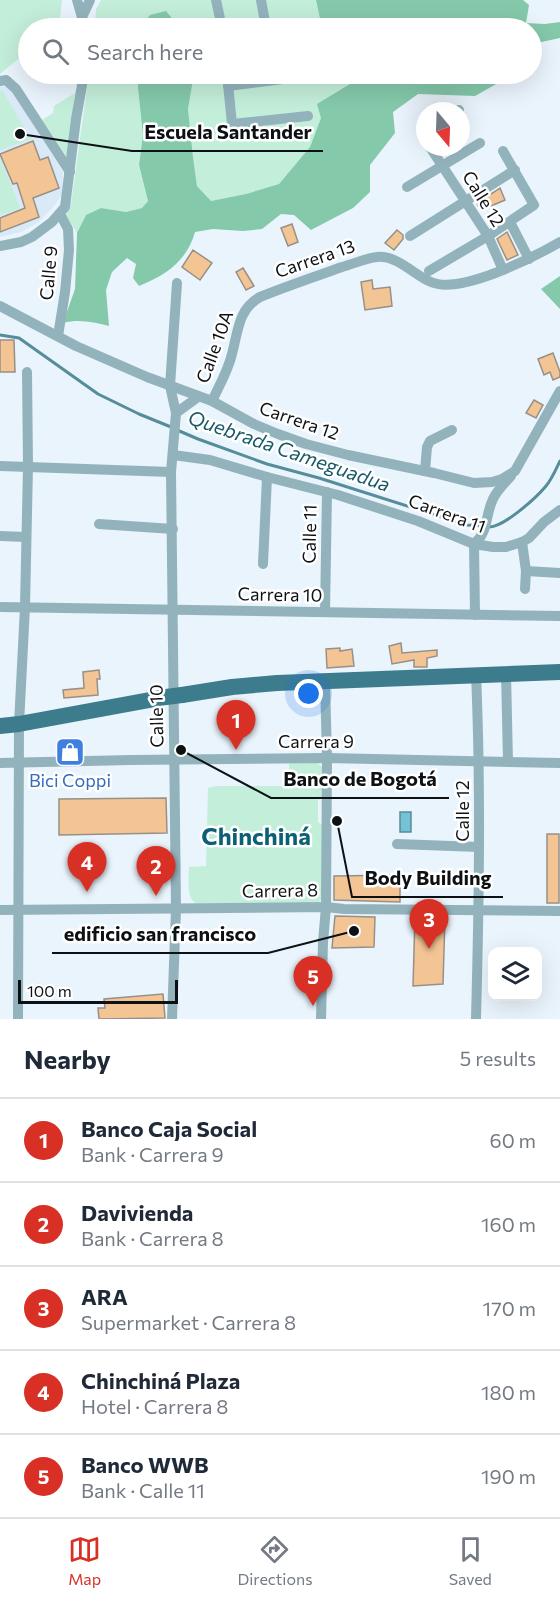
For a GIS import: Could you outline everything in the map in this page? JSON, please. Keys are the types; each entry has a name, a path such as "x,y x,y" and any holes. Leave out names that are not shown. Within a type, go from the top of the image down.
{"main road":[{"path":"0,726 232,687 476,674 560,672"}],"street":[{"path":"76,0 82,18"},
{"path":"85,18 90,0"},
{"path":"216,0 220,18"},
{"path":"261,0 264,18"},
{"path":"0,81 6,80 16,89 70,172"},
{"name":"Calle 9","path":"58,336 69,250 68,229 62,211 82,84"},
{"path":"244,84 228,86 232,124 308,116"},
{"path":"407,187 480,143"},
{"path":"429,271 534,205 503,151"},
{"name":"Calle 12","path":"436,156 488,236 503,270"},
{"path":"410,236 515,170"},
{"path":"0,246 21,242 32,237 62,211"},
{"path":"510,222 528,259"},
{"name":"Carrera 13","path":"249,304 274,291 379,256 397,262 433,284 441,285 476,279 503,270 560,242"},
{"name":"Calle 10","path":"172,1019 176,909 171,472 176,418 170,386 177,283"},
{"name":"Calle 10A","path":"212,402 225,375 238,326 249,304"},
{"name":"Carrera 12","path":"0,306 76,346 212,402 254,424 306,444 474,483 492,482 516,471"},
{"path":"18,1019 19,724 25,607 27,372"},
{"path":"476,615 478,541 487,522 492,501 516,471 560,391"},
{"path":"176,418 198,397"},
{"path":"425,471 427,447 430,441 452,430"},
{"name":"Carrera 11","path":"173,454 210,460 378,506 493,547 506,547 522,542"},
{"path":"0,466 171,472"},
{"path":"262,564 267,477"},
{"name":"Calle 11","path":"325,612 327,492"},
{"path":"525,589 526,571 522,542 560,510"},
{"path":"99,524 173,528"},
{"path":"0,536 26,537"},
{"path":"526,571 560,573"},
{"name":"Carrera 10","path":"0,607 560,616"},
{"path":"506,673 508,762"},
{"name":"Calle 12","path":"476,674 480,762 476,1019"},
{"path":"321,1019 326,907 325,681"},
{"name":"Carrera 9","path":"0,763 327,758 560,763"},
{"path":"397,844 479,847"},
{"name":"Carrera 8","path":"0,910 326,907 560,911"}],"shaded area":[{"path":"0,86 8,87 15,95 63,172 62,195 39,222 21,232 0,237"}],"green space":[{"path":"0,0 62,0 60,18 18,18 18,59 0,74"},
{"path":"101,0 316,0 320,18 171,18 166,12 150,15 148,18 96,18 96,9"},
{"path":"316,0 523,0 529,5 527,18 320,18"},
{"path":"166,11 172,18 148,18 150,15"},
{"path":"560,22 560,38 542,42 542,24"},
{"path":"88,84 138,84 143,135 139,165 148,201 142,208 126,212 101,208 86,215 77,233 66,215 71,204"},
{"path":"138,84 192,84 188,109 197,186 211,201 279,184 310,147 321,118 317,104 350,84 496,84 475,96 418,94 393,112 395,133 370,165 370,192 353,208 311,230 294,215 281,214 262,229 243,231 213,229 195,232 187,251 174,266 139,286 133,278 136,264 127,258 112,272 106,290 109,326 75,321 63,323 75,289 77,233 86,215 101,208 126,212 142,208 148,201 139,165 143,135"},
{"path":"192,84 350,84 321,118 310,147 279,184 211,201 197,186 188,109"},
{"path":"2,90 31,139 0,150 0,91"},
{"path":"75,93 67,157 42,120 53,113 54,106"},
{"path":"0,157 20,208 1,215 0,211"},
{"path":"560,276 560,309 541,289"},
{"path":"292,762 317,763 322,767 325,797 318,800 318,822 325,827 323,898 310,905 195,903 189,891 189,867 206,866 208,788 289,786 289,764"}],"water":[{"path":"400,812 411,812 411,832 400,832"}],"building":[{"path":"33,141 40,160 48,157 59,188 33,198 39,217 0,232 0,218 25,208 17,183 13,184 0,154"},
{"path":"500,188 505,200 491,206 488,201 478,206 477,203"},
{"path":"292,224 298,242 288,246 281,228"},
{"path":"397,230 403,235 403,239 394,250 385,243"},
{"path":"507,232 518,255 507,260 497,239"},
{"path":"193,250 212,263 200,280 182,267"},
{"path":"243,268 254,286 246,290 236,272"},
{"path":"372,280 373,289 390,287 392,306 365,310 361,282"},
{"path":"0,340 14,340 15,372 0,372"},
{"path":"553,353 560,377 553,380 550,372 544,375 538,359"},
{"path":"534,400 543,405 536,418 526,413"},
{"path":"401,643 402,653 437,650 437,656 427,658 427,667 414,667 414,660 392,664 389,646"},
{"path":"340,648 340,651 352,649 354,666 327,668 326,649"},
{"path":"99,670 98,695 64,698 63,690 84,688 83,672"},
{"path":"166,798 167,833 59,835 59,799"},
{"path":"547,834 559,834 559,903 547,903"},
{"path":"400,875 400,902 334,900 334,876"},
{"path":"335,916 375,917 374,947 332,948"},
{"path":"415,917 445,917 443,984 413,986"},
{"path":"163,994 165,1018 99,1019 98,1008 105,1008 104,999"}],"waterway":[{"name":"Quebrada Cameguadua","path":"0,335 19,338 98,394 171,427"},
{"name":"Quebrada Cameguadua","path":"177,430 267,464 467,525 482,526"},
{"name":"Quebrada Cameguadua","path":"488,527 502,523 535,498 548,483 560,461"}],"place":[{"name":"Escuela Santander","path":"20,134"},
{"name":"Banco de Bogotá","path":"181,750"},
{"name":"Banco Caja Social","path":"236,750"},
{"name":"Bici Coppi","path":"70,752"},
{"name":"Body Building","path":"337,821"},
{"name":"Chinchiná Plaza","path":"87,892"},
{"name":"Davivienda","path":"156,896"},
{"name":"edificio san francisco","path":"354,931"},
{"name":"ARA","path":"429,949"},
{"name":"Banco WWB","path":"313,1006"}],"district":[{"name":"Chinchiná","path":"256,837"}]}
